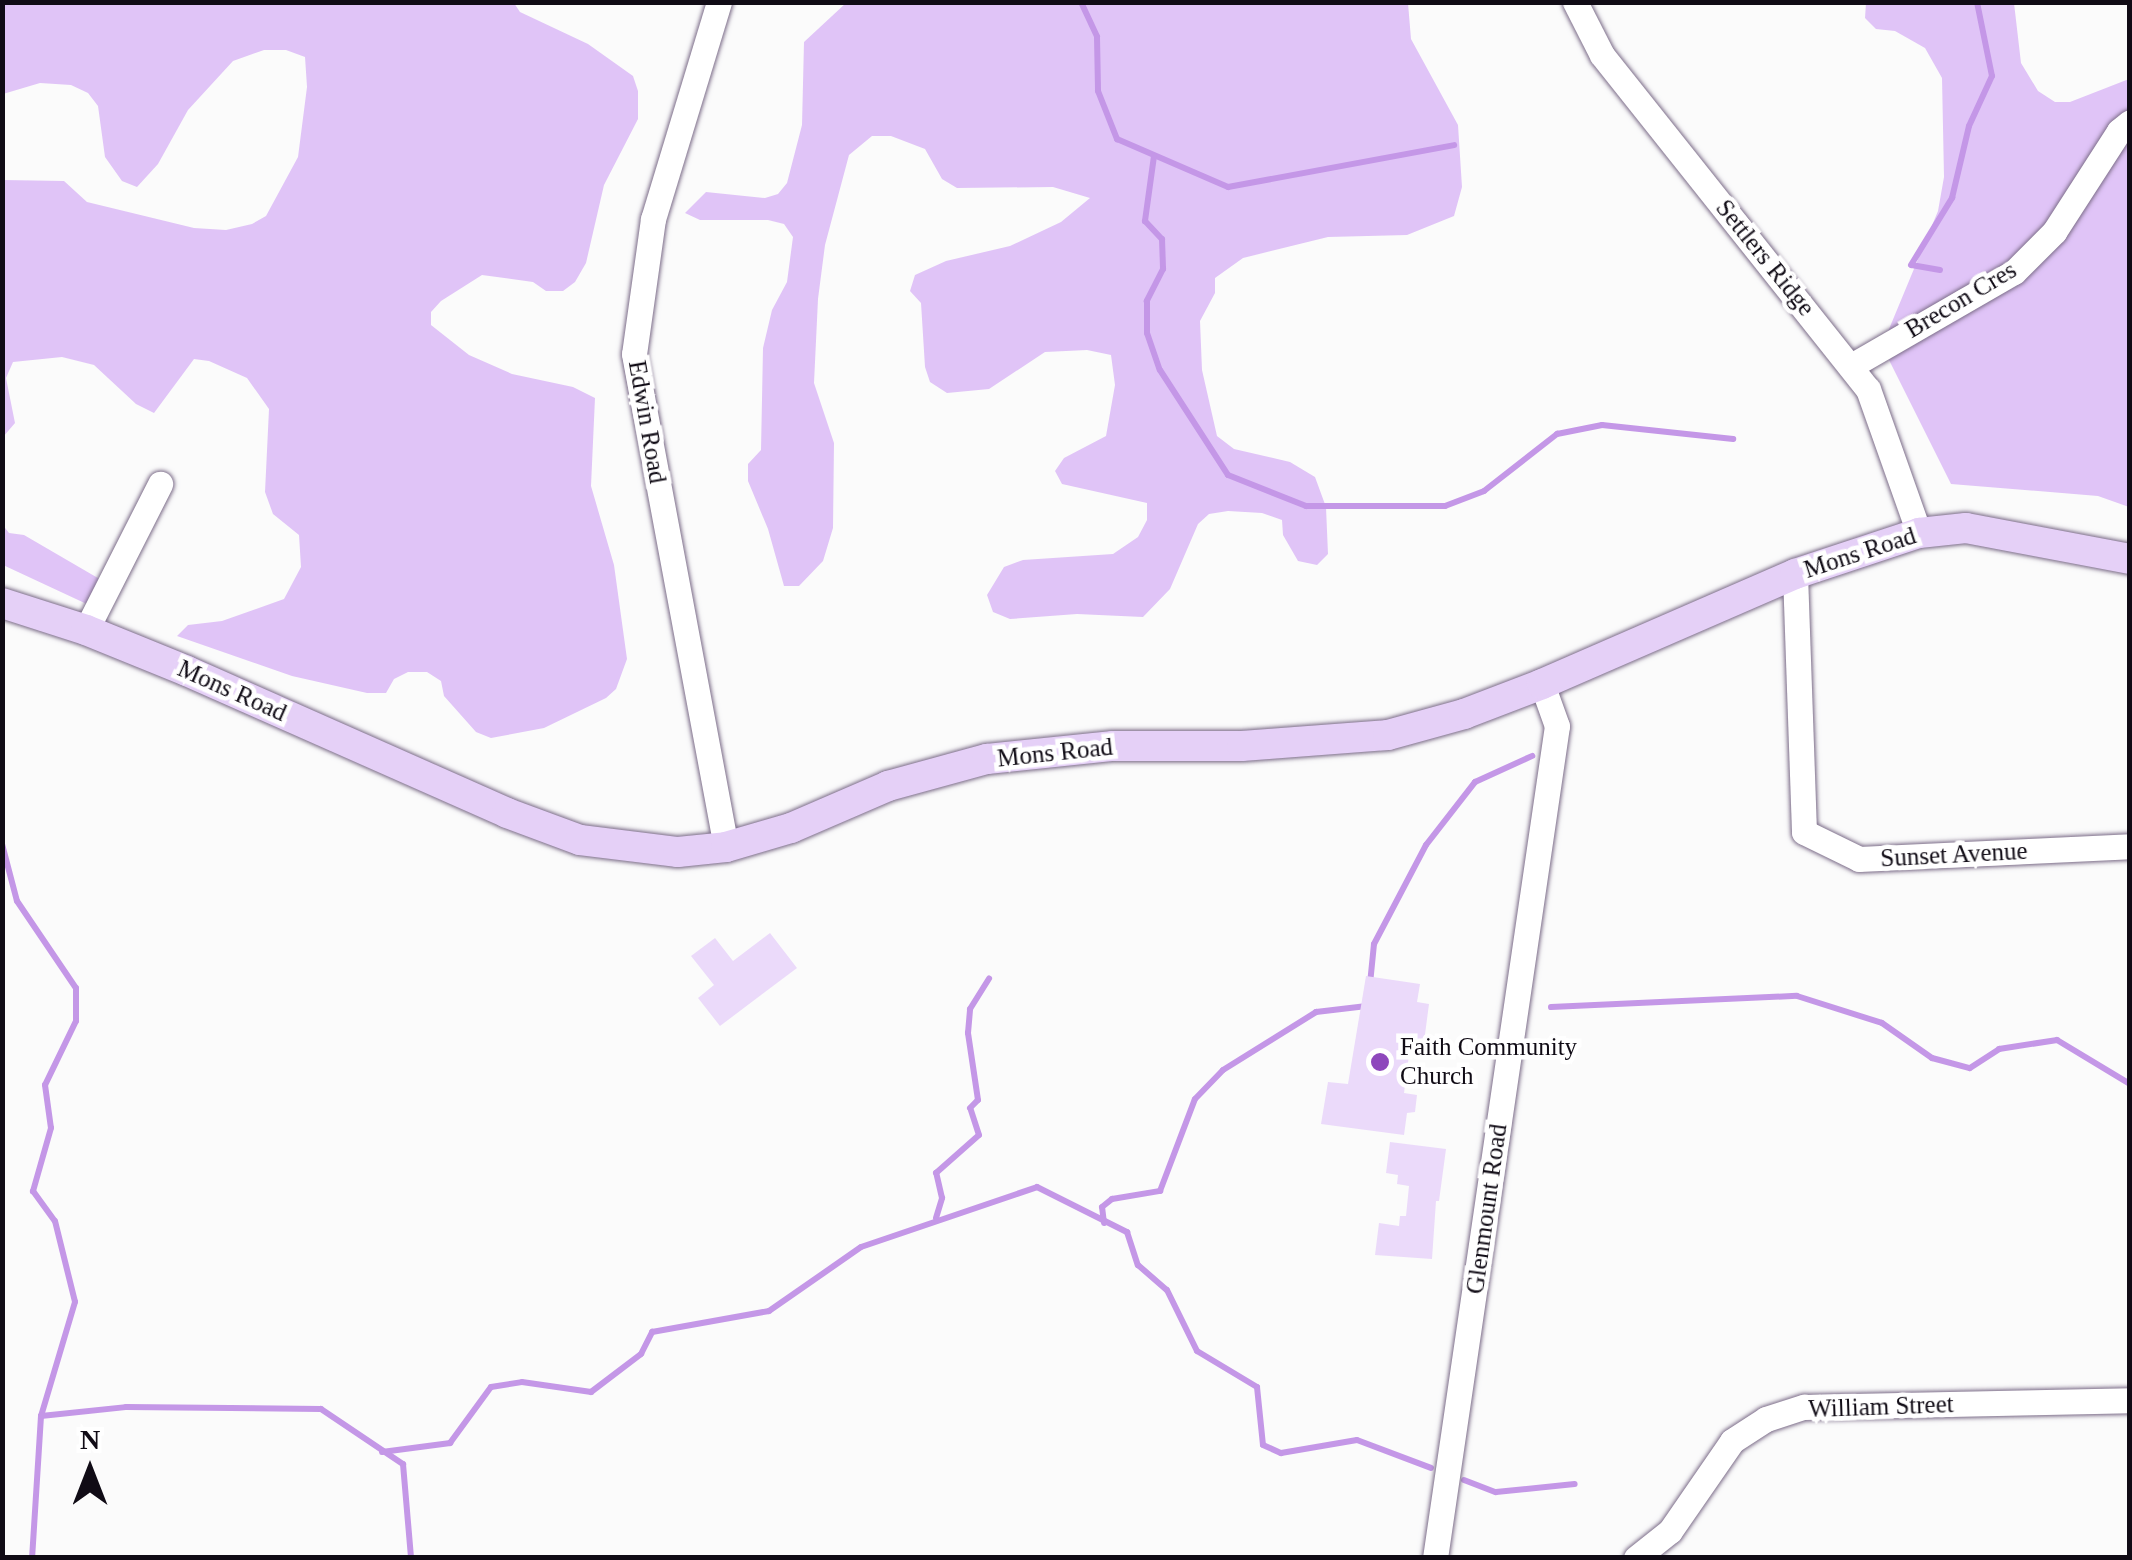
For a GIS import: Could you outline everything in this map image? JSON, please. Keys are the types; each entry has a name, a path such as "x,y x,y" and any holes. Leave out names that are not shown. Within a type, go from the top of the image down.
{"main road":[{"name":"Mons Road","path":"2,603 86,630 507,813 580,840 662,851 726,848 791,828 888,786 987,759 1113,746 1242,746 1388,735 1464,714 1795,574 1919,533 1966,528 2130,559"}],"street":[{"name":"Edwin Road","path":"719,2 654,218 634,354 726,848"},
{"name":"Settlers Ridge","path":"1576,2 1602,55 1868,389 1919,533"},
{"name":"Brecon Cres","path":"1850,366 2014,272 2054,232 2119,131 2130,122"},
{"path":"86,630 160,484"},
{"name":"Sunset Avenue","path":"1795,574 1804,832 1859,859 2130,846"},
{"name":"Glenmount Road","path":"1435,1558 1557,726 1542,684"},
{"name":"William Street","path":"1636,1558 1670,1531 1732,1441 1766,1419 1804,1407 2130,1400"}],"shaded area":[{"path":"3,2 514,3 520,12 588,44 633,76 638,91 638,119 604,185 586,263 575,282 563,291 546,291 533,282 482,275 441,301 431,312 431,325 469,355 512,374 573,387 595,398 591,486 614,565 627,659 616,689 606,698 544,728 491,738 476,732 444,696 441,681 427,672 408,672 394,679 386,693 367,693 292,676 177,636 188,625 222,621 284,599 301,567 299,535 273,514 265,492 269,409 247,378 209,361 194,359 154,413 136,404 94,365 62,357 13,362 6,378 15,423 3,437 3,180 64,181 87,202 194,228 226,230 252,224 266,216 298,157 307,87 305,57 286,50 264,50 233,61 188,110 158,164 137,187 122,181 105,157 98,106 88,93 71,85 40,83 3,94"},
{"path":"846,3 1408,3 1411,39 1458,125 1462,187 1454,216 1407,235 1328,237 1243,258 1215,278 1215,293 1200,321 1202,370 1217,436 1234,449 1290,462 1315,477 1326,507 1328,554 1317,565 1298,561 1283,535 1282,520 1262,513 1228,511 1209,514 1198,524 1170,589 1143,617 1077,614 1010,619 993,612 987,595 1004,567 1023,560 1113,554 1138,537 1147,520 1147,503 1062,484 1055,471 1064,458 1106,436 1115,385 1111,355 1087,350 1045,352 989,389 947,393 930,382 925,367 921,303 910,291 915,275 946,261 1010,246 1061,222 1090,198 1053,187 957,188 942,179 925,149 891,136 872,136 849,155 825,245 818,299 814,383 834,443 833,528 823,561 799,586 784,586 768,529 748,481 748,464 761,450 763,348 772,310 787,282 793,237 784,224 768,220 700,220 685,213 706,192 765,198 778,194 787,183 802,125 804,42"},
{"path":"1866,3 2014,3 2021,63 2038,91 2055,102 2070,102 2129,79 2129,507 2098,496 1951,484 1882,346 1938,211 1944,177 1942,78 1925,48 1895,31 1876,29 1865,18"},
{"path":"2,524 9,533 24,535 103,581 91,606 3,565"}],"building":[{"path":"770,933 797,968 720,1026 698,998 714,985 691,956 715,938 733,961"},
{"name":"Faith Community Church","path":"1366,976 1420,984 1417,1002 1429,1004 1424,1042 1411,1040 1404,1093 1417,1095 1415,1112 1407,1113 1404,1135 1321,1124 1328,1082 1348,1084"},
{"path":"1390,1142 1446,1149 1436,1201 1432,1259 1375,1255 1379,1223 1399,1226 1400,1216 1406,1216 1409,1186 1397,1184 1398,1175 1386,1173"}],"waterway":[{"path":"1081,2 1097,37 1098,91 1117,139 1228,187 1454,145"},
{"path":"1940,270 1911,265 1952,198 1969,126 1992,76 1977,2"},
{"path":"1154,156 1145,221 1162,239 1163,269 1147,301 1147,333 1160,370 1228,475 1306,506 1445,506 1484,491 1557,434 1602,425 1733,439"},
{"path":"1370,984 1374,944 1426,845 1475,782 1532,756"},
{"path":"2,844 17,901 76,988 76,1021 45,1085 51,1128 33,1191 55,1221 75,1302 41,1416 32,1558"},
{"path":"936,1218 942,1198 936,1173 979,1135 970,1108 978,1100 968,1033 970,1009 989,979"},
{"path":"1551,1007 1797,996 1882,1023 1932,1058 1970,1068 1999,1049 2057,1040 2130,1084"},
{"path":"1104,1223 1102,1207 1112,1199 1160,1191 1195,1099 1223,1070 1316,1012 1367,1006"},
{"path":"382,1452 450,1443 491,1387 522,1382 591,1392 641,1354 652,1332 769,1311 861,1247 1037,1187 1127,1232 1138,1265 1167,1290 1197,1351 1257,1387 1263,1445 1281,1453 1357,1440 1431,1468"},
{"path":"41,1416 126,1407 321,1409 403,1464 411,1558"},
{"path":"1464,1480 1496,1492 1575,1484"}],"place":[{"name":"Faith Community Church","path":"1380,1062"}]}
